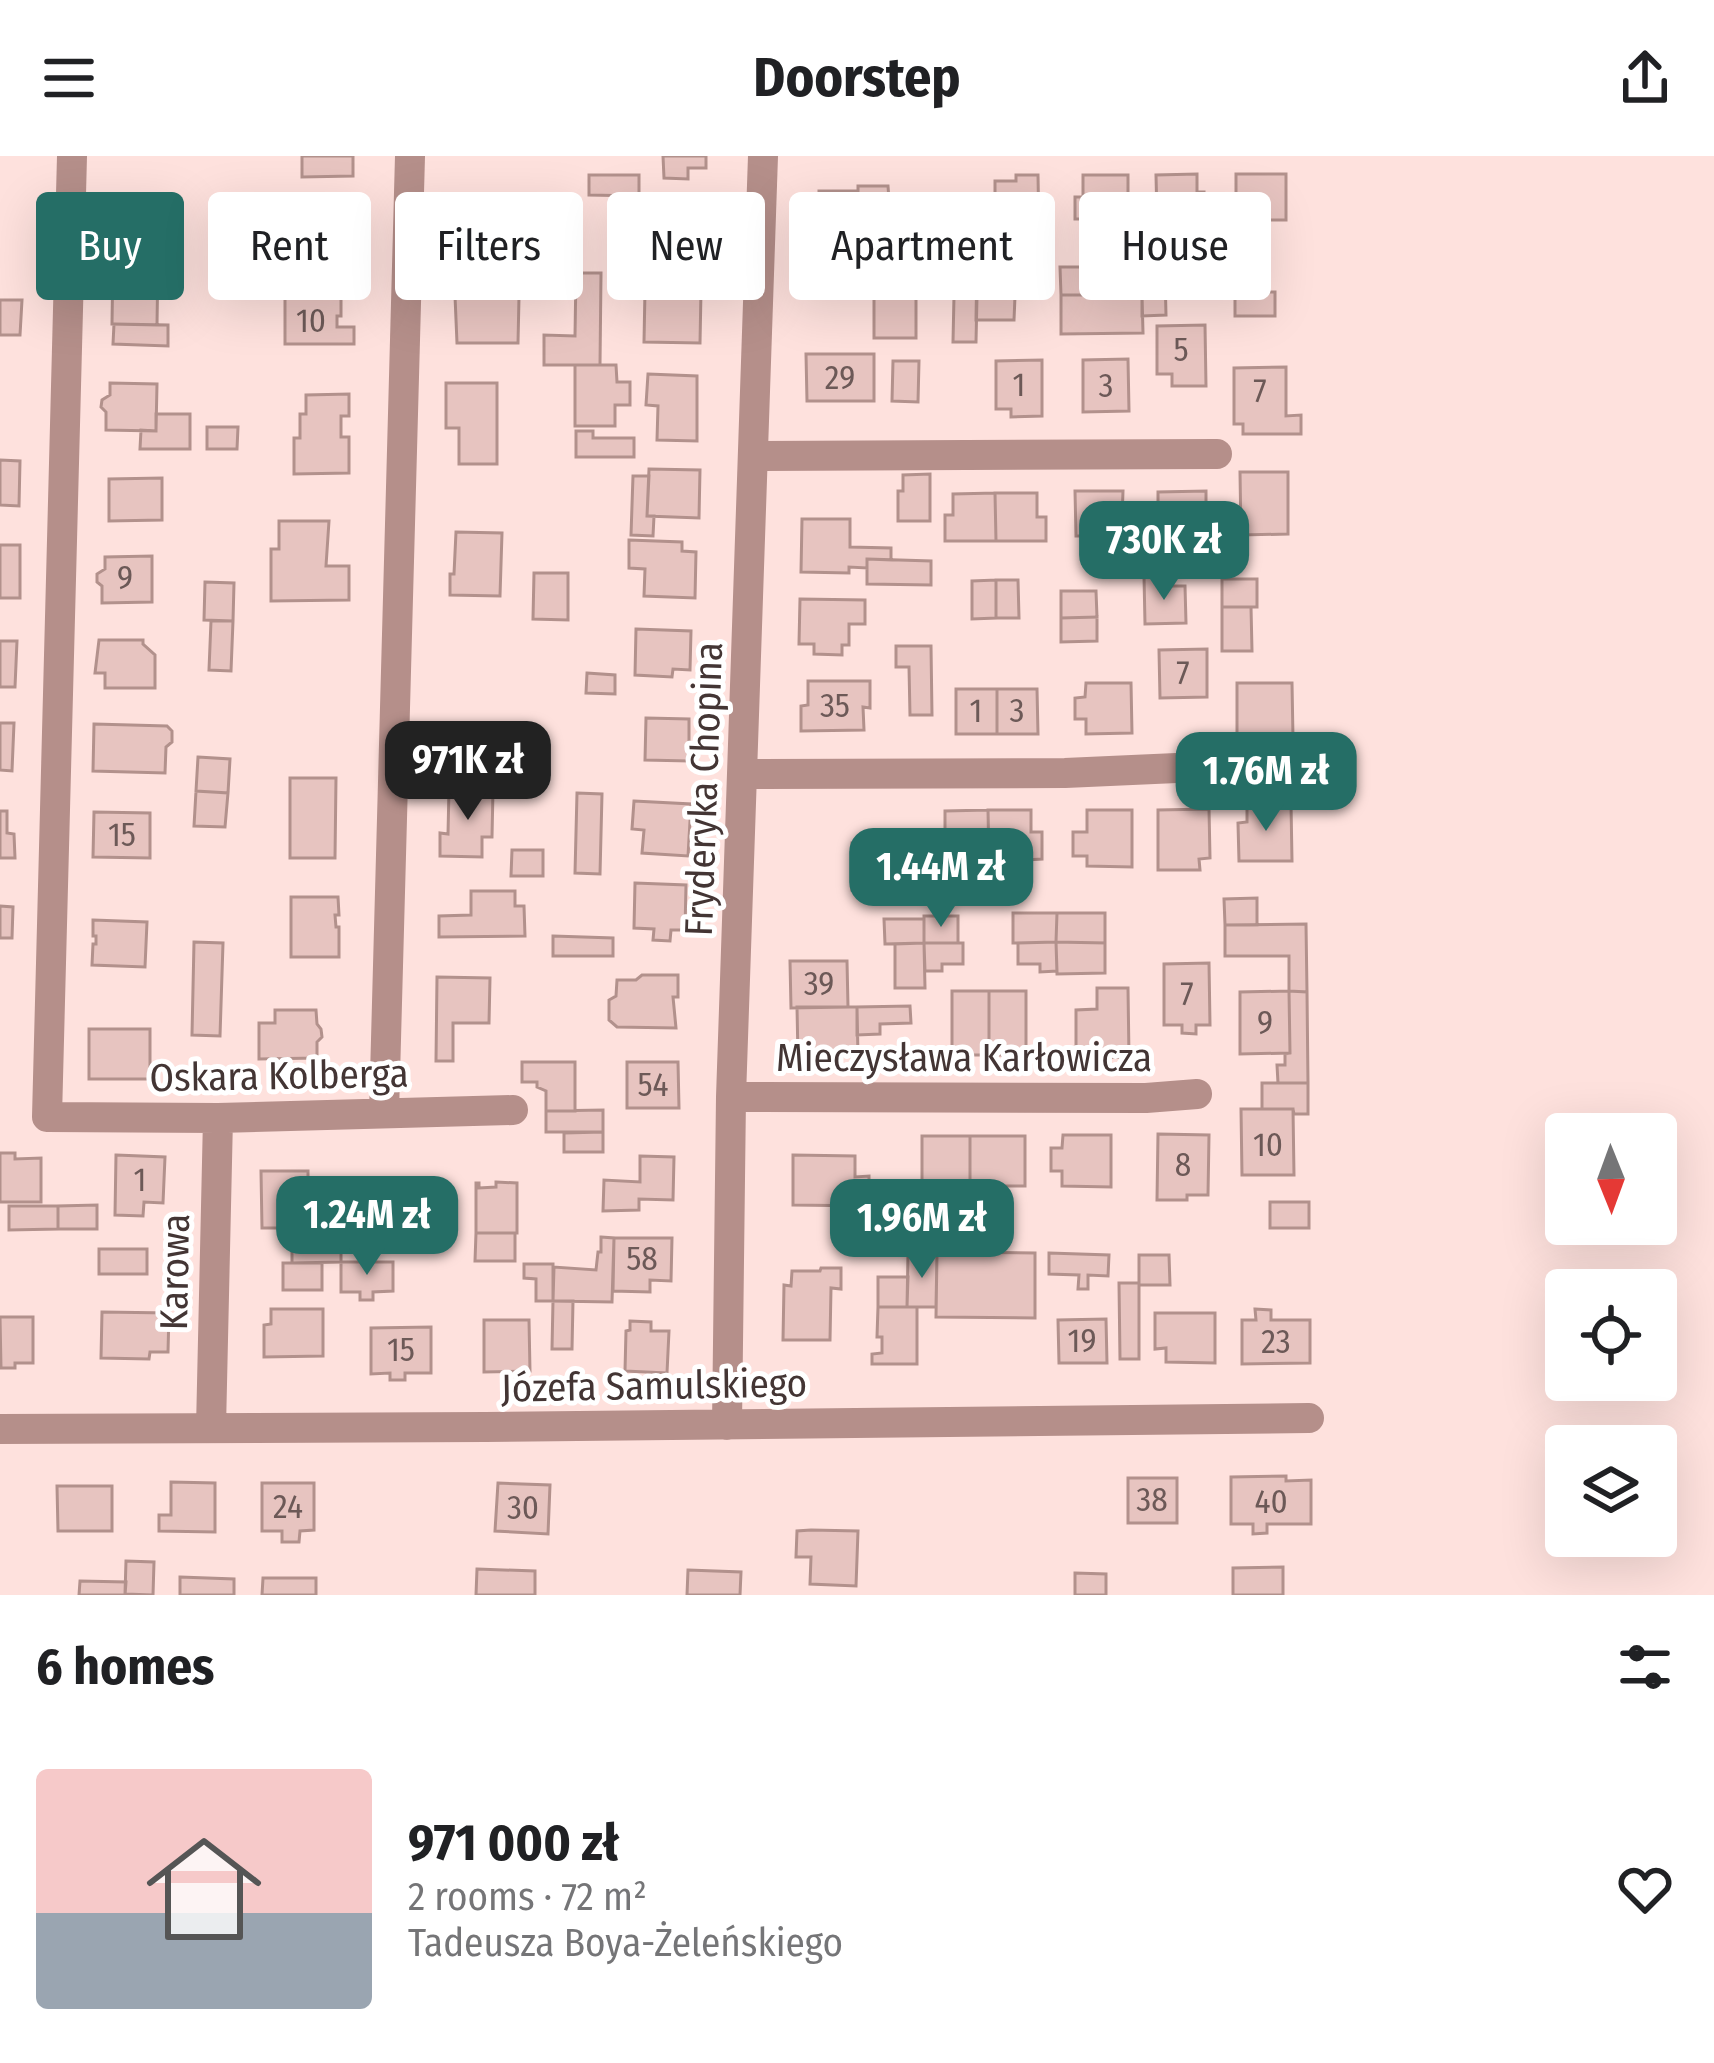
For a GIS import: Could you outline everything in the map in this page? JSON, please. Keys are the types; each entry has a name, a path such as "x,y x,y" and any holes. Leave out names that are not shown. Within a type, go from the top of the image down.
{"street":[{"name":"Oskara Kolberga","path":"72,156 47,1117 513,1110"},
{"path":"384,1113 410,156"},
{"name":"Fryderyka Chopina","path":"728,1425 731,1097 763,156"},
{"path":"755,456 1217,454"},
{"path":"744,774 1064,773 1199,766"},
{"name":"Mieczysława Karłowicza","path":"731,1097 1146,1098 1197,1094"},
{"name":"Karowa","path":"211,1428 218,1118"},
{"name":"Józefa Samulskiego","path":"0,1429 1309,1418"}],"building":[{"path":"302,156 353,156 353,176 302,177"},
{"path":"663,156 706,156 706,168 688,168 688,179 664,178"},
{"path":"1197,174 1197,192 1156,192 1156,175"},
{"path":"1236,174 1286,174 1286,220 1271,220 1271,192 1236,192"},
{"path":"589,175 639,175 639,192 589,195"},
{"path":"1016,175 1038,175 1038,192 995,192 995,181 1016,181"},
{"path":"1083,175 1128,175 1128,192 1083,192"},
{"path":"858,186 888,186 888,192 819,191 858,191"},
{"path":"1060,267 1079,267 1079,295 1061,295"},
{"path":"583,273 601,273 600,365 544,365 544,335 575,336 576,300 583,300"},
{"path":"1275,292 1275,316 1235,316 1235,300 1271,300"},
{"path":"1061,295 1079,295 1079,300 1142,300 1143,333 1061,334"},
{"path":"0,300 22,300 20,335 0,335"},
{"path":"112,300 157,300 157,325 112,324"},
{"path":"285,300 341,300 337,327 354,327 354,344 285,344"},
{"path":"455,300 519,300 518,343 457,343"},
{"path":"645,300 701,300 700,343 644,342"},
{"path":"874,300 916,300 916,338 874,338"},
{"path":"954,300 977,300 976,342 953,342"},
{"path":"976,300 1015,300 1014,320 976,320"},
{"path":"1142,300 1166,300 1166,315 1142,316"},
{"path":"114,324 168,325 168,346 113,344"},
{"path":"1205,325 1206,386 1172,386 1172,374 1157,374 1157,326"},
{"path":"806,354 874,354 874,401 807,401"},
{"path":"1128,359 1129,411 1083,412 1083,360"},
{"path":"1042,360 1042,416 1011,417 1011,409 996,409 996,361"},
{"path":"893,361 919,361 918,402 892,401"},
{"path":"575,365 616,365 617,382 630,382 630,405 615,405 615,426 575,426"},
{"path":"1286,367 1286,416 1301,415 1301,434 1243,434 1243,424 1234,424 1234,368"},
{"path":"648,374 697,376 697,441 657,440 658,406 646,405"},
{"path":"110,383 157,384 156,431 106,430 106,412 101,407 110,395"},
{"path":"446,383 497,383 497,464 459,464 459,428 446,428"},
{"path":"349,394 349,416 341,416 341,437 349,437 349,473 294,474 294,438 300,438 306,395"},
{"path":"156,414 190,414 190,449 140,449 141,430 156,431"},
{"path":"207,427 238,427 237,449 207,449"},
{"path":"576,431 593,431 593,438 634,438 634,457 576,457"},
{"path":"0,460 20,461 19,506 0,505"},
{"path":"649,469 700,470 699,518 647,516"},
{"path":"1240,472 1288,472 1288,534 1241,535"},
{"path":"930,474 930,521 898,521 903,475"},
{"path":"633,476 649,476 647,516 654,516 653,536 631,535"},
{"path":"162,478 162,520 109,521 109,479"},
{"path":"1075,491 1123,491 1121,550 1098,550 1098,536 1076,536"},
{"path":"1206,491 1206,547 1158,547 1158,492"},
{"path":"995,493 996,541 945,541 945,515 953,515 953,494"},
{"path":"995,493 1037,493 1037,517 1046,517 1046,541 996,541"},
{"path":"802,519 850,519 850,547 891,548 891,560 867,559 867,568 849,567 849,573 801,572"},
{"path":"279,521 329,521 326,566 349,566 349,600 271,601 271,549 279,549"},
{"path":"456,532 502,533 500,596 450,595"},
{"path":"629,540 682,542 682,551 696,552 695,598 644,596 645,569 629,568"},
{"path":"0,545 20,545 20,598 0,598"},
{"path":"152,556 152,602 102,603 97,574 105,569 105,557"},
{"path":"867,559 931,561 931,585 867,584"},
{"path":"534,573 568,573 568,620 533,619"},
{"path":"1144,576 1160,576 1160,586 1185,586 1186,623 1145,624"},
{"path":"1222,579 1257,579 1257,607 1222,607"},
{"path":"996,580 1018,580 1019,618 996,618"},
{"path":"996,580 996,618 972,619 972,581"},
{"path":"205,582 234,583 233,621 204,620"},
{"path":"1061,591 1096,591 1097,617 1061,618"},
{"path":"800,599 865,600 865,624 849,624 849,645 842,645 842,655 814,654 814,644 799,644"},
{"path":"1222,607 1251,607 1252,651 1222,651"},
{"path":"1097,617 1097,641 1061,642 1061,618"},
{"path":"211,621 233,621 231,671 209,670"},
{"path":"636,629 691,631 690,670 673,669 672,677 635,675"},
{"path":"99,640 143,640 155,655 155,688 105,688 105,673 95,673"},
{"path":"0,641 17,641 15,687 0,687"},
{"path":"896,646 931,646 932,715 910,715 909,667 896,667"},
{"path":"1207,649 1207,697 1160,698 1159,650"},
{"path":"587,673 615,675 615,694 586,693"},
{"path":"808,681 870,681 870,708 863,707 864,730 801,731"},
{"path":"1086,683 1131,683 1132,733 1086,734 1086,719 1075,719 1075,698 1085,697"},
{"path":"1237,683 1292,683 1293,738 1288,738 1288,751 1237,747"},
{"path":"956,689 997,689 997,734 956,734"},
{"path":"997,689 1037,689 1038,734 997,734"},
{"path":"646,718 689,719 689,761 645,760"},
{"path":"0,723 14,723 12,771 0,770"},
{"path":"94,724 167,726 172,742 166,747 165,773 93,771"},
{"path":"198,757 230,759 228,793 196,791"},
{"path":"290,778 336,778 335,858 290,858"},
{"path":"449,789 493,790 492,837 482,837 482,857 440,856 440,833 448,834"},
{"path":"196,791 228,793 225,827 194,826"},
{"path":"577,793 602,794 600,874 575,873"},
{"path":"634,801 691,804 688,856 642,853 644,830 632,829"},
{"path":"1247,804 1291,804 1292,861 1239,861 1238,823 1247,822"},
{"path":"1209,809 1210,858 1199,859 1200,870 1158,870 1158,810"},
{"path":"988,810 1031,810 1031,832 1042,832 1042,859 989,862"},
{"path":"988,810 989,862 935,860 935,832 945,832 945,811"},
{"path":"1087,810 1132,810 1132,867 1087,866 1087,856 1073,856 1073,832 1087,832"},
{"path":"0,811 7,811 7,833 14,834 15,858 0,858"},
{"path":"94,812 150,813 150,858 93,857"},
{"path":"906,842 907,889 887,889 887,898 868,899 868,890 852,890 852,843"},
{"path":"512,850 543,850 543,876 511,876"},
{"path":"635,883 686,885 685,930 671,930 670,941 653,940 654,929 634,928"},
{"path":"471,891 515,891 515,906 524,906 525,936 439,937 439,916 471,915"},
{"path":"291,897 338,897 339,957 291,957"},
{"path":"1257,898 1257,925 1225,925 1224,899"},
{"path":"0,906 13,907 12,938 0,938"},
{"path":"1013,913 1057,913 1056,942 1013,943"},
{"path":"1057,913 1105,913 1105,943 1056,942"},
{"path":"924,916 958,916 958,943 924,943"},
{"path":"884,919 924,919 924,943 885,944"},
{"path":"93,920 147,922 145,967 92,965"},
{"path":"1306,924 1307,992 1289,991 1289,956 1225,956 1225,925"},
{"path":"553,936 613,938 613,956 553,956"},
{"path":"194,942 223,943 220,1036 192,1035"},
{"path":"1056,942 1105,943 1105,973 1057,974"},
{"path":"1056,942 1057,971 1040,972 1040,964 1018,964 1018,943"},
{"path":"924,943 925,988 895,988 895,944"},
{"path":"924,943 963,943 963,964 942,964 942,971 925,971"},
{"path":"790,961 847,961 848,1007 791,1008"},
{"path":"1209,963 1210,1025 1196,1025 1196,1034 1182,1033 1182,1025 1164,1025 1164,964"},
{"path":"642,975 678,975 678,997 673,997 676,1028 617,1027 609,1020 609,1000 616,996 617,980 636,980"},
{"path":"437,977 490,978 489,1023 453,1023 453,1061 436,1061"},
{"path":"1097,988 1128,988 1129,1057 1076,1058 1076,1010 1097,1009"},
{"path":"952,991 989,991 989,1055 952,1055"},
{"path":"989,991 1026,991 1026,1055 989,1055"},
{"path":"1289,991 1290,1053 1240,1054 1240,992"},
{"path":"1289,991 1307,992 1308,1083 1278,1083 1277,1065 1285,1065 1285,1054 1290,1053"},
{"path":"910,1006 911,1023 880,1024 880,1034 857,1035 857,1007"},
{"path":"797,1007 857,1007 858,1056 798,1057"},
{"path":"275,1010 316,1010 322,1037 317,1042 317,1058 259,1059 259,1023 275,1023"},
{"path":"89,1029 150,1029 150,1079 89,1079"},
{"path":"522,1062 575,1062 575,1111 546,1111 546,1091 537,1082 522,1082"},
{"path":"627,1062 678,1062 679,1108 627,1108"},
{"path":"1262,1083 1308,1083 1308,1114 1262,1109"},
{"path":"1241,1109 1293,1109 1294,1175 1242,1175"},
{"path":"603,1110 603,1132 546,1132 546,1111"},
{"path":"603,1132 603,1152 564,1152 564,1133"},
{"path":"1158,1134 1209,1135 1208,1195 1157,1200"},
{"path":"1063,1135 1111,1135 1111,1187 1062,1186 1062,1171 1051,1171 1051,1148 1062,1148"},
{"path":"922,1136 970,1136 970,1195 922,1195"},
{"path":"970,1136 1025,1136 1025,1186 970,1186"},
{"path":"0,1153 15,1153 15,1159 41,1158 41,1202 0,1202"},
{"path":"116,1155 165,1157 163,1203 144,1202 143,1216 115,1215"},
{"path":"793,1155 855,1156 855,1177 869,1176 869,1206 793,1205"},
{"path":"640,1156 674,1157 673,1200 639,1199 639,1210 603,1211 604,1180 640,1182"},
{"path":"261,1171 308,1171 308,1228 262,1228"},
{"path":"496,1182 517,1183 517,1233 476,1233 476,1183 479,1188 496,1187"},
{"path":"874,1198 927,1203 927,1223 907,1222 907,1243 879,1243"},
{"path":"1270,1202 1309,1202 1309,1228 1270,1228"},
{"path":"97,1205 97,1229 58,1229 58,1206"},
{"path":"9,1206 58,1206 58,1229 9,1230"},
{"path":"326,1226 326,1246 341,1246 341,1262 292,1263 292,1228"},
{"path":"476,1233 515,1233 515,1261 475,1261"},
{"path":"601,1237 614,1238 612,1302 553,1301 554,1267 596,1270"},
{"path":"614,1238 672,1238 671,1281 650,1280 650,1292 613,1291"},
{"path":"99,1249 147,1249 147,1274 99,1274"},
{"path":"937,1252 1035,1253 1035,1318 936,1317"},
{"path":"1049,1253 1109,1255 1108,1276 1088,1275 1088,1289 1078,1289 1079,1275 1049,1274"},
{"path":"908,1254 937,1254 936,1307 907,1307"},
{"path":"1139,1255 1169,1255 1170,1285 1139,1285"},
{"path":"341,1262 393,1262 393,1291 373,1292 373,1300 360,1300 360,1292 341,1292"},
{"path":"283,1263 322,1263 322,1290 283,1290"},
{"path":"524,1264 553,1264 553,1301 536,1301 536,1279 524,1278"},
{"path":"841,1268 841,1289 831,1288 830,1340 783,1340 784,1285 791,1286 792,1271"},
{"path":"878,1277 908,1277 907,1307 878,1307"},
{"path":"1119,1283 1139,1283 1139,1359 1120,1359"},
{"path":"553,1301 573,1301 572,1349 552,1349"},
{"path":"878,1307 917,1307 917,1364 872,1364 872,1354 882,1353"},
{"path":"271,1309 323,1309 323,1356 264,1357 264,1325 271,1324"},
{"path":"1255,1309 1271,1310 1271,1320 1310,1320 1310,1363 1242,1364 1242,1320 1256,1320"},
{"path":"102,1312 169,1313 168,1352 150,1352 149,1359 101,1358"},
{"path":"1155,1313 1215,1313 1215,1363 1166,1362 1166,1348 1155,1349"},
{"path":"0,1317 33,1317 33,1363 1,1368"},
{"path":"1106,1319 1107,1363 1059,1363 1058,1320"},
{"path":"484,1320 529,1320 530,1371 484,1372"},
{"path":"630,1321 651,1322 651,1331 669,1331 667,1373 625,1371"},
{"path":"431,1327 431,1373 405,1373 405,1380 390,1380 390,1373 371,1374 371,1328"},
{"path":"1286,1476 1286,1481 1311,1480 1311,1524 1267,1524 1267,1533 1253,1534 1253,1524 1231,1524 1231,1477"},
{"path":"1128,1478 1177,1478 1177,1523 1128,1523"},
{"path":"171,1482 215,1483 215,1532 159,1531 159,1515 171,1515"},
{"path":"262,1483 314,1483 314,1530 300,1531 299,1542 282,1542 282,1531 262,1531"},
{"path":"498,1483 550,1485 548,1534 495,1531"},
{"path":"57,1486 112,1486 112,1531 58,1531"},
{"path":"797,1531 858,1531 856,1586 810,1584 811,1557 796,1557"},
{"path":"126,1561 154,1562 153,1595 125,1594"},
{"path":"1283,1567 1283,1595 1233,1595 1233,1568"},
{"path":"477,1569 535,1571 535,1595 476,1595"},
{"path":"688,1570 741,1572 740,1595 687,1595"},
{"path":"1075,1573 1106,1574 1106,1595 1075,1595"},
{"path":"180,1577 234,1579 234,1595 180,1595"},
{"path":"263,1578 316,1578 316,1595 262,1595"},
{"path":"80,1581 126,1582 125,1595 79,1595"}]}
